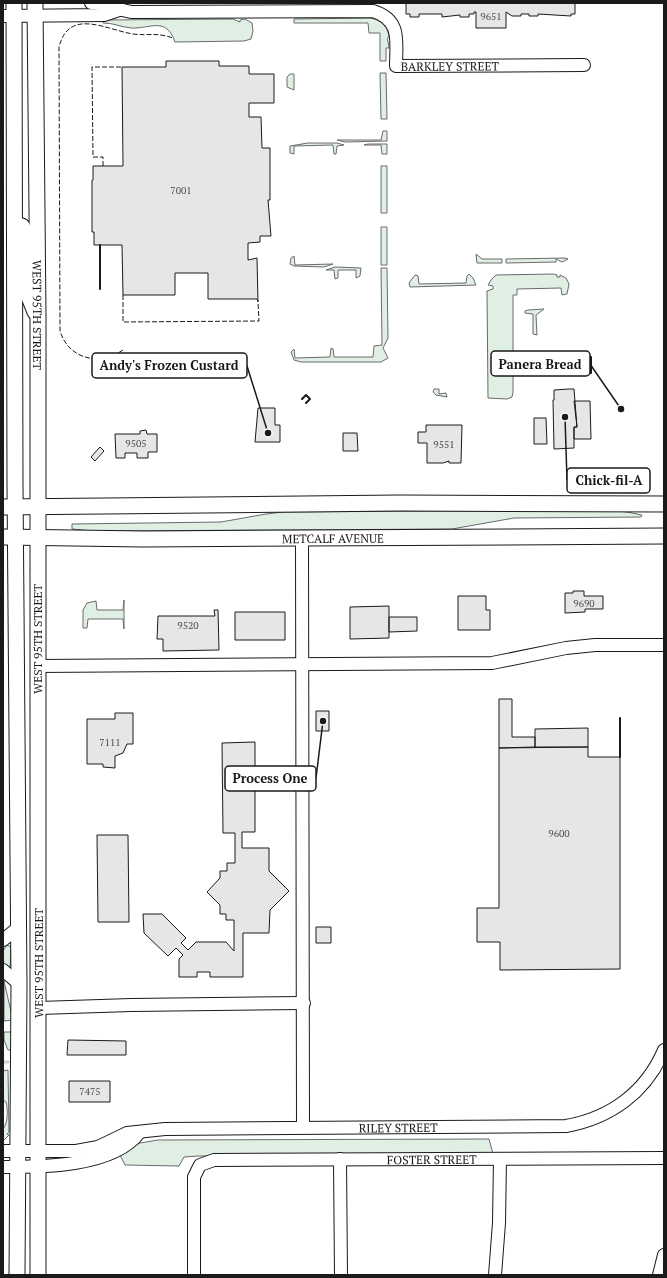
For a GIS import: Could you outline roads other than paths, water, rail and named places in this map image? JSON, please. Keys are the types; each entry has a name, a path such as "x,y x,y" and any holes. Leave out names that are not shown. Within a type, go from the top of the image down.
{"main road":[{"name":"WEST 95TH STREET","path":"35,9 38,316 38,1275"},
{"name":"WEST 95TH STREET","path":"10,11 14,225 9,537 19,927 19,1167 17,1275"},
{"path":"14,225 19,224 24,227 27,292 38,316"},
{"path":"9,507 399,503 664,504"},
{"name":"METCALF AVENUE","path":"9,537 37,536 144,539 664,536"}],"street":[{"name":"BARKLEY STREET","path":"91,3 103,3 119,10 132,12 373,11 389,19 395,29 396,66 584,65"},
{"name":"BARKLEY STREET","path":"10,11 35,9 104,15 119,10"},
{"path":"302,538 304,1003 303,1127"},
{"path":"37,666 492,663 566,648 595,645 664,645"},
{"path":"3,940 19,927"},
{"path":"3,970 19,984"},
{"path":"39,1008 131,1005 304,1003"},
{"name":"RILEY STREET","path":"37,1159 61,1165 97,1158 133,1141 139,1133 165,1129 566,1126 585,1123 611,1112 629,1099 651,1075 664,1050"},
{"path":"3,1151 19,1151 37,1159"},
{"name":"FOSTER STREET","path":"194,1275 194,1178 200,1165 214,1160 664,1158"},
{"path":"3,1167 19,1167 37,1159"},
{"path":"340,1159 341,1275"},
{"path":"495,1275 499,1224 500,1159"},
{"path":"659,1275 664,1255"}],"waterway":[{"path":"3,1062 8,1062"}],"place":[{"name":"Panera Bread","path":"621,409"},
{"name":"Chick-fil-A","path":"565,417"},
{"name":"Andy's Frozen Custard","path":"268,433"},
{"name":"Process One","path":"323,721"}]}
